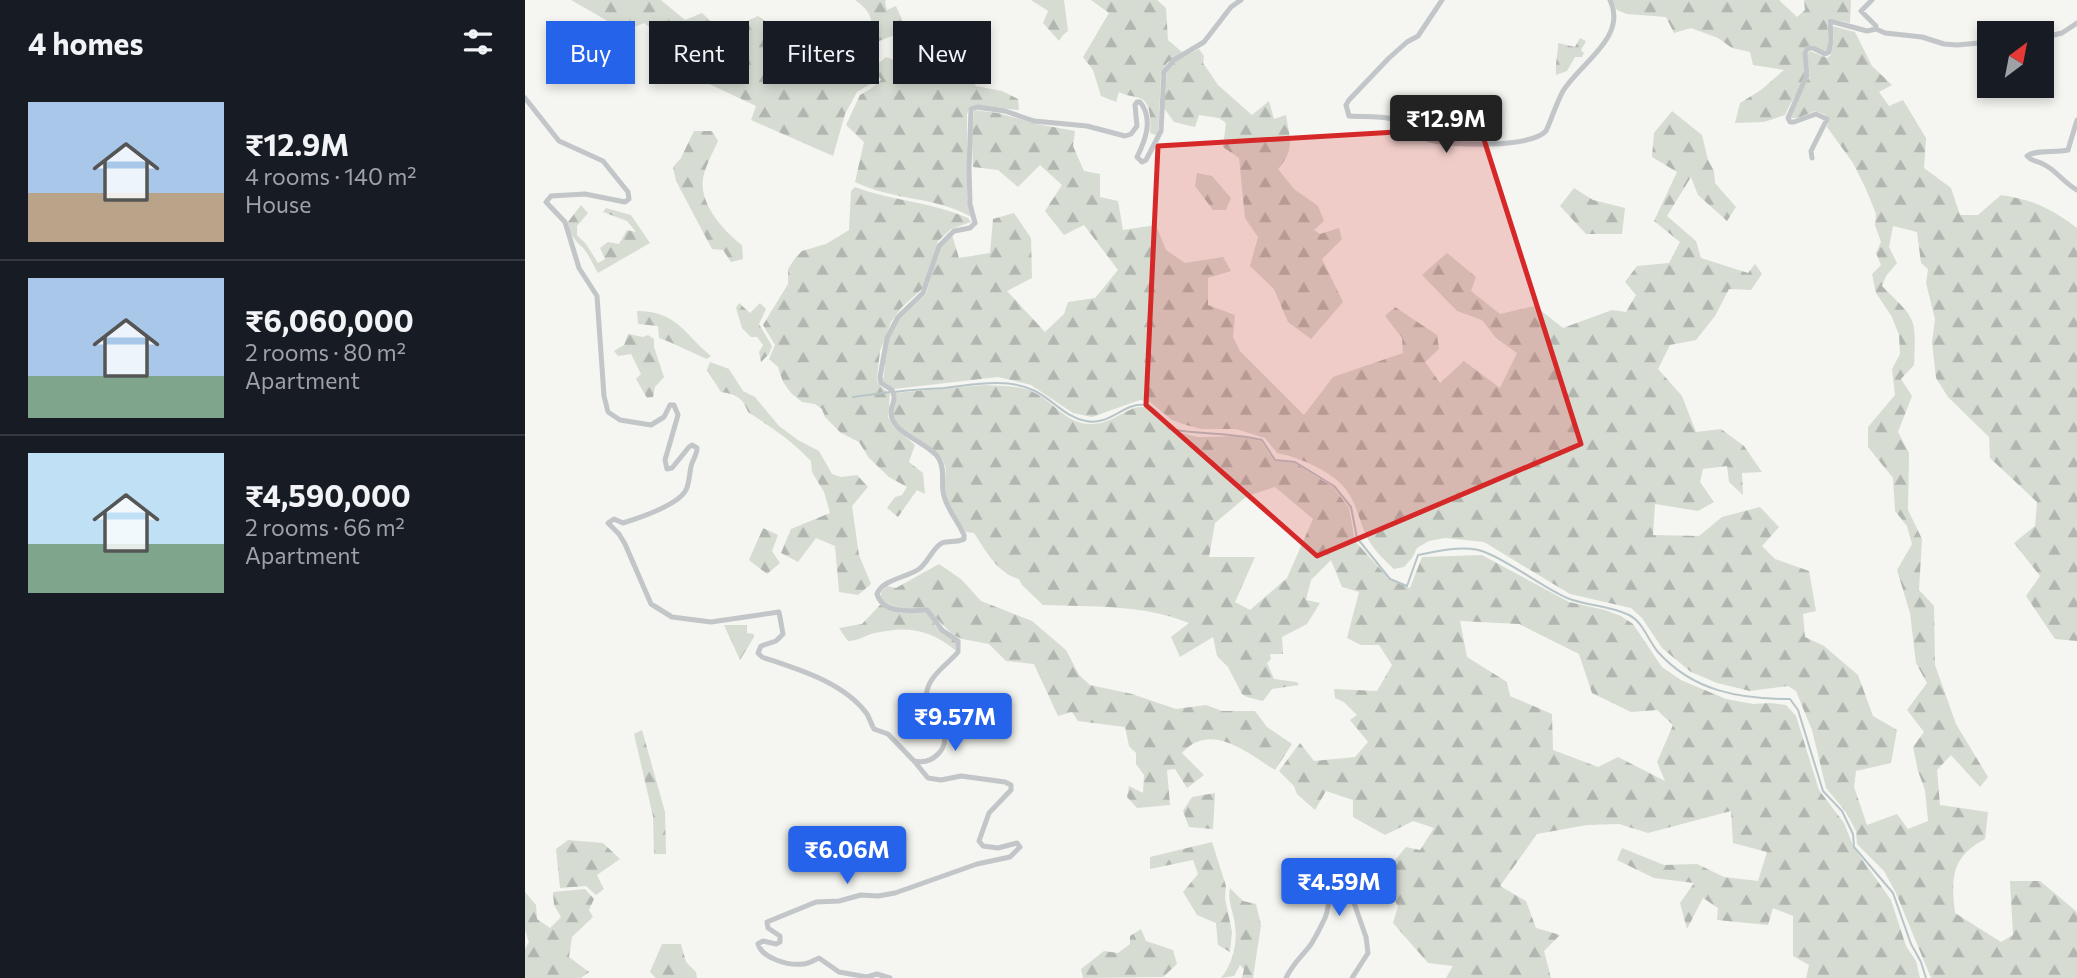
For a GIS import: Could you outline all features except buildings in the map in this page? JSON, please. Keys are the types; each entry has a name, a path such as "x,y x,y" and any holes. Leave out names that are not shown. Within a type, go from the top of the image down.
{"street":[{"path":"913,761 934,758 944,746 945,737 930,707 927,690 933,677 953,658 960,646 958,641 942,630 927,610 907,611 891,607 883,604 877,594 879,587 923,566 943,543 960,542 964,535 946,503 943,491 944,470 939,458 894,423 890,414 894,396 891,390 881,383 880,377 887,338 898,317 923,293 939,246 954,232 970,228 975,223 968,169 971,109 977,107 1005,111 1034,121 1087,126 1125,136 1137,126 1136,105 1140,102 1145,108 1147,132 1144,146 1137,157 1142,162 1146,160 1161,131 1164,72 1174,60 1204,42 1231,7 1241,0"},
{"path":"1442,0 1418,36 1389,58 1349,100 1346,105 1349,116 1403,122 1431,141 1482,145 1533,140 1546,131 1563,91 1612,31 1615,12 1610,0"},
{"path":"1872,0 1861,11 1877,26 1876,29"},
{"path":"1812,158 1811,151 1827,119 1816,114 1794,122 1790,122 1788,118 1807,75 1805,52 1808,48 1813,48 1825,54 1829,52 1830,21 1867,31 1876,29 1885,33 1922,37 1944,44 1977,43"},
{"path":"2055,35 2077,23"},
{"path":"525,98 559,141 603,161 628,192 629,199 625,202 585,194 551,196 546,202 565,222 579,268 597,296 604,396 608,412 620,420 651,425 664,417 670,405 674,405 678,415 665,460 667,468 672,468 689,447 692,445 697,448 687,486 680,497 633,520 623,523 614,519 608,523 625,544 652,604 672,617 698,621 720,621 779,612 783,634 776,641 761,646 758,653 762,657 814,674 855,701 869,717 874,729 888,734 923,774 933,780 961,776 1008,783 1011,790 989,813 979,841 983,846 998,848 1017,843 1020,847 1010,857 961,869 895,893 816,902 769,920 766,925 780,936 780,942 776,944 763,941 758,944 765,954 780,961 803,964 819,958 839,972 867,977 880,974 890,978"},
{"path":"2077,120 2068,150 2032,152 2027,156 2032,161 2046,165 2057,177 2077,190"},
{"path":"1286,978 1319,930 1329,905 1332,881 1347,865 1354,864 1362,869 1355,886 1354,903 1366,937 1368,953 1353,978"}],"highlighted area":[{"path":"1480,127 1581,444 1317,556 1146,405 1158,146"}],"green space":[{"path":"571,0 661,0 685,20 702,13 710,21 649,21 649,27 644,23 635,27 635,21 608,21"},
{"path":"855,0 886,0 887,10 896,6 903,21 893,21 893,36 879,41 879,21 871,21 862,5"},
{"path":"1031,0 1064,0 1068,31 1059,41 1043,23 1048,11"},
{"path":"1091,0 1157,0 1166,8 1168,40 1182,52 1167,63 1161,75 1158,136 1150,133 1149,110 1142,99 1119,92 1116,102 1101,96 1093,70 1083,57 1109,13"},
{"path":"1612,0 1779,0 1797,17 1805,10 1804,0 1851,0 1850,23 1829,18 1829,48 1825,52 1813,45 1807,46 1804,78 1785,115 1764,122 1735,123 1740,103 1761,90 1784,70 1753,65 1750,52 1732,48 1718,38 1691,28 1674,33 1666,17 1627,14 1617,10"},
{"path":"758,16 766,21 763,21 763,84 870,84 857,92 845,114 833,156 751,120 756,106 709,84 749,84 749,21 747,21"},
{"path":"1832,26 1855,32 1872,66 1892,85 1879,92 1889,106 1903,100 1926,138 1924,168 1951,188 1960,215 1978,215 2001,195 2041,206 2077,228 2077,641 2055,639 2026,596 2040,576 2014,543 2035,526 2037,502 1990,458 1989,437 1948,397 1936,378 1932,342 1935,319 1926,283 1928,269 1921,263 1917,232 1893,226 1889,247 1897,263 1886,276 1882,286 1908,313 1914,328 1914,365 1901,379 1912,396 1898,432 1909,453 1908,510 1922,539 1919,590 1934,606 1935,665 1956,724 1988,777 1980,787 1951,755 1937,770 1940,805 1988,812 1985,839 1965,853 1956,870 1953,889 1955,913 2001,942 2013,935 2010,881 2040,881 2077,912 2077,978 1931,978 1896,893 1884,871 1857,844 1856,831 1846,812 1826,788 1812,730 1796,691 1788,686 1750,691 1717,683 1691,672 1662,648 1642,618 1631,608 1570,594 1484,542 1445,538 1429,541 1417,548 1404,567 1394,569 1369,541 1354,503 1341,484 1315,466 1277,453 1265,438 1236,429 1201,429 1186,425 1172,420 1150,402 1140,400 1092,417 1073,413 1031,385 998,377 894,389 883,382 888,339 900,317 926,294 941,245 952,235 959,258 990,253 993,219 1014,213 1031,238 1032,278 1007,291 1045,332 1064,314 1068,302 1095,298 1118,270 1084,225 1064,235 1045,211 1062,185 1040,165 1018,187 998,170 973,167 974,110 1075,131 1073,146 1084,171 1100,174 1100,197 1118,201 1123,230 1156,225 1166,250 1185,263 1223,257 1231,271 1208,278 1208,305 1235,315 1233,337 1240,351 1304,415 1333,377 1403,353 1402,338 1385,316 1395,307 1437,335 1439,349 1425,362 1440,383 1464,361 1500,388 1517,353 1496,338 1482,320 1457,311 1422,275 1447,253 1476,277 1471,291 1500,314 1535,306 1563,328 1612,310 1626,312 1636,295 1625,282 1637,266 1669,263 1680,242 1654,221 1677,172 1652,157 1654,133 1672,111 1702,135 1708,160 1714,171 1715,183 1736,207 1727,221 1698,195 1691,177 1667,216 1696,241 1701,258 1748,273 1755,264 1762,274 1751,290 1729,289 1715,316 1696,340 1670,345 1658,369 1682,396 1696,432 1721,429 1744,446 1762,472 1742,473 1743,495 1729,482 1727,466 1703,469 1700,482 1714,502 1698,511 1655,504 1653,535 1699,536 1722,517 1760,507 1779,527 1762,546 1775,559 1809,571 1816,611 1803,614 1805,637 1824,646 1858,675 1873,716 1897,730 1891,763 1856,771 1854,787 1867,825 1897,814 1908,829 1928,821 1925,790 1913,747 1924,732 1907,710 1927,683 1916,663 1910,613 1897,570 1912,544 1907,526 1895,511 1893,478 1868,447 1868,427 1895,395 1892,369 1900,354 1899,335 1892,317 1876,293 1872,274 1881,265 1876,253 1881,242 1875,225 1876,214 1866,189 1853,163 1827,127 1829,118 1815,111 1798,118 1791,118 1790,114 1810,75 1807,55 1810,51 1827,58 1831,55 1834,39"},
{"path":"1580,38 1586,41 1581,50 1584,53 1582,57 1575,57 1567,71 1556,75 1558,43 1575,47"},
{"path":"1199,49 1204,56 1203,63 1218,85 1252,115 1269,101 1274,119 1286,115 1289,150 1278,169 1294,189 1318,206 1324,221 1314,230 1320,234 1339,228 1342,239 1322,259 1343,302 1311,339 1288,322 1274,289 1250,266 1258,237 1245,218 1239,158 1223,147 1226,123 1219,118 1199,115 1195,127 1174,122 1164,108 1167,72 1176,61"},
{"path":"886,57 893,60 893,84 975,84 1002,91 1018,99 1019,110 976,105 970,107 967,114 967,199 973,218 945,206 884,193 855,182 864,142 846,125 860,95 879,84 879,63"},
{"path":"694,131 712,131 718,141 705,171 703,190 708,206 718,221 742,245 743,259 731,262 723,250 712,249 676,181 673,167 681,158"},
{"path":"1197,173 1212,176 1231,198 1226,210 1213,210 1195,186"},
{"path":"855,187 940,208 968,218 971,222 951,229 938,241 923,288 901,308 891,322 880,351 877,377 878,384 890,394 888,417 893,426 915,445 909,462 923,473 925,494 917,490 898,517 887,508 907,487 889,477 869,458 859,442 841,433 825,417 822,409 815,404 802,402 791,393 783,382 778,367 769,359 775,345 763,325 788,284 788,269 796,257 802,251 826,244 849,230 851,191"},
{"path":"1574,188 1593,200 1625,208 1622,234 1586,234 1560,206"},
{"path":"581,205 588,213 577,226 577,235 598,263 605,259 600,248 608,242 619,244 627,230 636,232 627,221 603,212 606,208 631,215 650,243 598,273 587,253 572,236 568,222"},
{"path":"739,303 750,313 760,303 766,309 759,324 772,346 761,362 759,352 763,345 757,337 751,337 742,328 736,308"},
{"path":"637,311 651,312 671,319 711,356 707,359 659,338 658,326 638,324"},
{"path":"628,334 643,337 648,335 654,339 664,377 655,387 653,397 647,398 636,379 641,374 631,354 618,356 614,351 624,345"},
{"path":"710,362 729,369 743,391 755,397 779,426 819,451 832,474 841,477 857,475 868,487 852,506 859,555 871,584 858,595 839,592 835,546 816,538 798,562 781,553 791,529 830,513 824,492 812,472 811,461 804,454 748,412 738,398 721,392 707,370"},
{"path":"984,385 1015,387 1040,396 1066,416 1081,423 1102,423 1140,407 1159,416 1169,430 1198,437 1239,436 1261,441 1274,461 1295,463 1333,487 1349,508 1355,541 1390,580 1410,588 1422,557 1482,555 1569,602 1621,616 1633,624 1662,667 1681,680 1726,699 1753,704 1786,705 1796,716 1819,790 1844,823 1854,848 1891,900 1906,946 1916,961 1920,978 1806,978 1809,965 1793,956 1793,916 1773,908 1768,925 1717,920 1718,908 1703,898 1687,929 1680,903 1694,883 1654,878 1617,860 1622,848 1664,865 1697,864 1724,877 1758,881 1767,852 1733,843 1731,811 1648,833 1619,824 1587,825 1537,834 1500,886 1526,901 1536,928 1560,935 1544,951 1551,978 1446,978 1453,966 1428,963 1393,923 1398,906 1380,878 1406,847 1420,850 1434,828 1413,821 1385,835 1353,817 1353,800 1326,791 1315,810 1297,794 1294,786 1279,771 1300,743 1314,761 1355,757 1368,742 1350,720 1357,715 1344,702 1335,698 1334,689 1377,691 1392,665 1379,645 1361,645 1347,638 1359,592 1342,587 1331,560 1311,580 1306,600 1320,603 1307,624 1282,637 1283,654 1270,654 1271,659 1267,663 1274,679 1297,682 1299,685 1272,689 1263,701 1247,697 1242,694 1228,667 1217,656 1213,637 1180,657 1171,637 1189,623 1135,609 1043,605 1019,579 998,567 974,533 966,532 952,511 946,494 946,468 941,458 936,451 906,432 894,419 892,412 896,393","holes":["1275,487 1313,519 1287,578 1250,610 1235,602 1255,557 1209,557 1215,523 1247,496","1460,621 1519,624 1579,654 1592,693 1631,712 1657,710 1673,725 1657,762 1665,781 1618,757 1598,767 1553,750 1552,714 1510,696 1507,682 1467,657"]},
{"path":"763,528 778,535 772,551 780,563 767,574 749,560"},
{"path":"939,564 961,579 981,601 1032,621 1066,650 1079,675 1090,685 1132,694 1176,709 1206,705 1222,711 1255,711 1267,727 1292,744 1275,770 1229,743 1205,740 1193,744 1182,753 1204,775 1187,788 1175,769 1167,770 1170,805 1137,808 1127,797 1129,786 1143,793 1144,775 1136,764 1136,753 1129,746 1125,727 1078,721 1072,712 1058,716 1034,664 1006,661 989,644 953,635 926,608 895,606 880,597 887,586 896,588"},
{"path":"880,605 900,613 927,613 936,627 956,642 955,650 927,634 908,630 875,633 848,641 839,628 862,624"},
{"path":"724,625 747,625 747,633 754,634 740,660"},
{"path":"642,730 665,812 666,854 654,854 653,816 634,734"},
{"path":"1215,793 1213,829 1189,827 1183,811 1192,797"},
{"path":"568,840 603,843 620,859 597,875 604,889 596,895 586,886 560,888 556,849"},
{"path":"1212,842 1226,886 1225,898 1232,932 1230,952 1218,945 1216,923 1197,915 1183,892 1198,874 1193,860 1150,869 1150,857"},
{"path":"1230,888 1243,901 1256,904 1261,925 1253,978 1242,978 1244,969 1240,965 1234,976 1221,978 1231,960 1236,939 1229,898"},
{"path":"585,889 594,899 589,910 593,917 572,937 569,957 589,972 581,978 525,978 525,949 529,942 525,930 525,892 536,905 537,919 550,928 561,917 554,905 553,892"},
{"path":"1141,929 1146,941 1173,950 1177,964 1163,977 1083,978 1081,969 1104,951 1118,953 1130,944 1130,936"},
{"path":"662,944 681,944 686,962 696,972 697,978 656,978 650,972"}],"waterway":[{"path":"895,392 990,383 1013,384 1035,391 1065,412 1086,421 1108,418 1138,405 1148,406 1158,413 1169,429 1262,440 1275,460 1295,462 1334,486 1351,507 1357,538 1390,579 1407,586 1418,555 1453,549 1479,550 1567,598 1614,609 1634,618 1658,652 1686,676 1702,684 1735,694 1790,699 1798,710 1823,791 1842,811 1853,834 1854,847 1893,893 1926,978"},
{"path":"853,397 890,392"}]}
